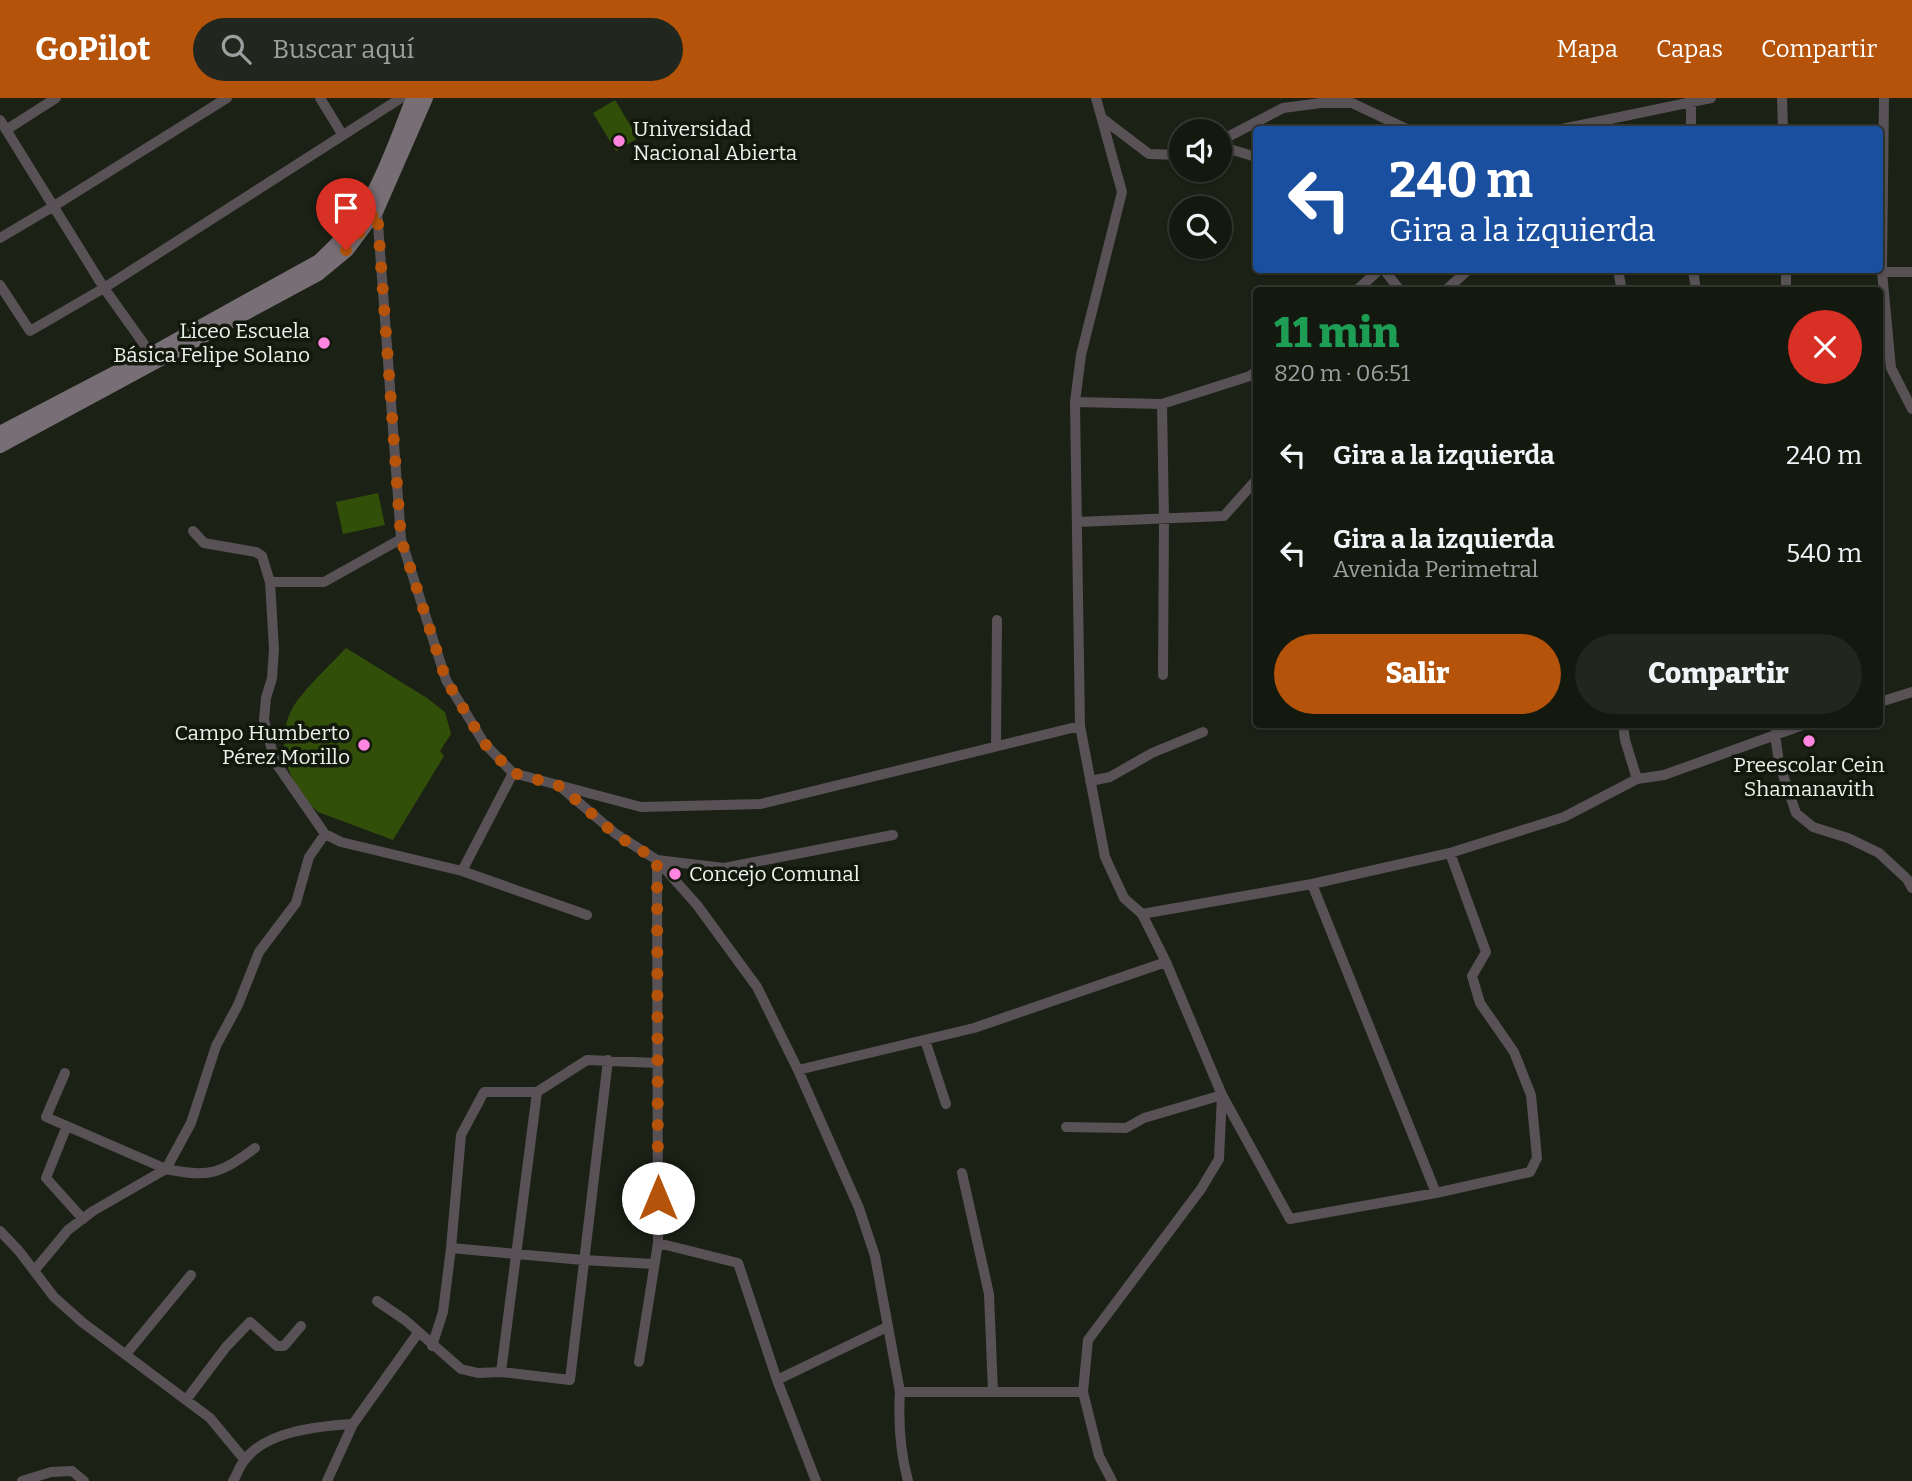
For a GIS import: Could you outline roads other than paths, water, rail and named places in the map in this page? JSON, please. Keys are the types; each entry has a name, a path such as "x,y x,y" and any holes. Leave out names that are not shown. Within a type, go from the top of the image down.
{"main road":[{"path":"0,433 151,354 319,261 341,242 359,220 375,193 413,98"},
{"path":"0,446 318,274 346,250 377,210 426,98"}],"street":[{"path":"6,130 55,98"},
{"path":"0,237 227,98"},
{"path":"320,98 342,134"},
{"path":"0,285 30,331 104,288 401,98"},
{"path":"1096,98 1122,192 1081,355 1075,402 1080,726 1105,857 1124,898 1142,914 1166,962 1222,1095 1290,1219 1436,1193 1530,1172 1537,1158 1531,1096 1514,1052 1480,1003 1472,976 1486,952 1450,853"},
{"path":"1591,125 1711,98"},
{"path":"1782,98 1783,126"},
{"path":"1883,185 1884,98"},
{"path":"1232,137 1283,108 1321,103 1352,103 1401,126"},
{"path":"1691,103 1691,126"},
{"path":"1102,118 1149,154 1169,155"},
{"path":"0,120 104,288 151,354"},
{"path":"1232,148 1253,155"},
{"path":"377,210 401,539 446,680 484,743 513,773 641,807 761,804 1080,726"},
{"path":"1883,272 1912,272"},
{"path":"1360,287 1376,273"},
{"path":"1386,273 1398,287"},
{"path":"1449,287 1465,273"},
{"path":"1619,273 1621,286"},
{"path":"1882,273 1891,368 1912,409"},
{"path":"1075,402 1162,404 1253,374"},
{"path":"1899,383 1912,381"},
{"path":"1162,404 1163,675"},
{"path":"1077,522 1224,516 1253,483"},
{"path":"193,531 204,543 256,552 262,556 270,582 274,649 264,720 275,762 325,834 341,842 462,871 587,915"},
{"path":"270,582 324,582 401,539"},
{"path":"996,745 997,620"},
{"path":"1883,701 1912,692"},
{"path":"1624,728 1637,779"},
{"path":"1142,914 1312,884 1450,853 1564,817 1637,779 1664,775 1794,728"},
{"path":"1090,781 1110,777 1152,754 1203,732"},
{"path":"1775,734 1779,763 1796,813 1813,827 1848,838 1879,853 1908,879 1912,888"},
{"path":"462,871 513,773"},
{"path":"560,786 616,835 657,860 697,905 757,987 798,1070 859,1208 875,1256 900,1392 900,1451 908,1481"},
{"path":"34,1271 68,1230 166,1169 191,1123 216,1046 238,1005 259,952 296,903 309,857 325,834"},
{"path":"657,860 724,868 893,835"},
{"path":"639,1362 658,1243 657,860"},
{"path":"1312,884 1436,1193"},
{"path":"798,1070 974,1028 1166,962"},
{"path":"925,1040 946,1104"},
{"path":"432,1346 443,1312 452,1248 461,1135 484,1092 537,1092 587,1060 657,1063"},
{"path":"376,1301 405,1321 461,1369 478,1373 500,1372 570,1380 608,1060"},
{"path":"65,1073 46,1118 166,1169 190,1174 216,1172 255,1148"},
{"path":"500,1372 537,1092"},
{"path":"1066,1127 1126,1128 1144,1118 1222,1095"},
{"path":"1112,1481 1099,1457 1083,1392 1088,1340 1201,1189 1219,1159 1222,1095"},
{"path":"66,1128 46,1178 83,1219"},
{"path":"961,1172 989,1294 993,1392"},
{"path":"0,1231 54,1297 82,1322 210,1419 244,1460"},
{"path":"658,1243 738,1262 777,1380 816,1481"},
{"path":"452,1248 654,1264"},
{"path":"126,1354 191,1275"},
{"path":"186,1400 226,1346 250,1322 277,1346 284,1346 301,1326"},
{"path":"777,1380 887,1327"},
{"path":"327,1481 353,1424 418,1333"},
{"path":"900,1392 1083,1392"},
{"path":"233,1481 244,1460 257,1449 286,1433 315,1426 353,1424"},
{"path":"22,1481 51,1472 72,1471 84,1481"}],"place":[{"name":"Universidad Nacional Abierta","path":"619,141"},
{"name":"Liceo Escuela Básica Felipe Solano","path":"324,343"},
{"name":"Preescolar Cein Shamanavith","path":"1809,741"},
{"name":"Campo Humberto Pérez Morillo","path":"364,745"},
{"name":"Concejo Comunal","path":"675,874"}]}
